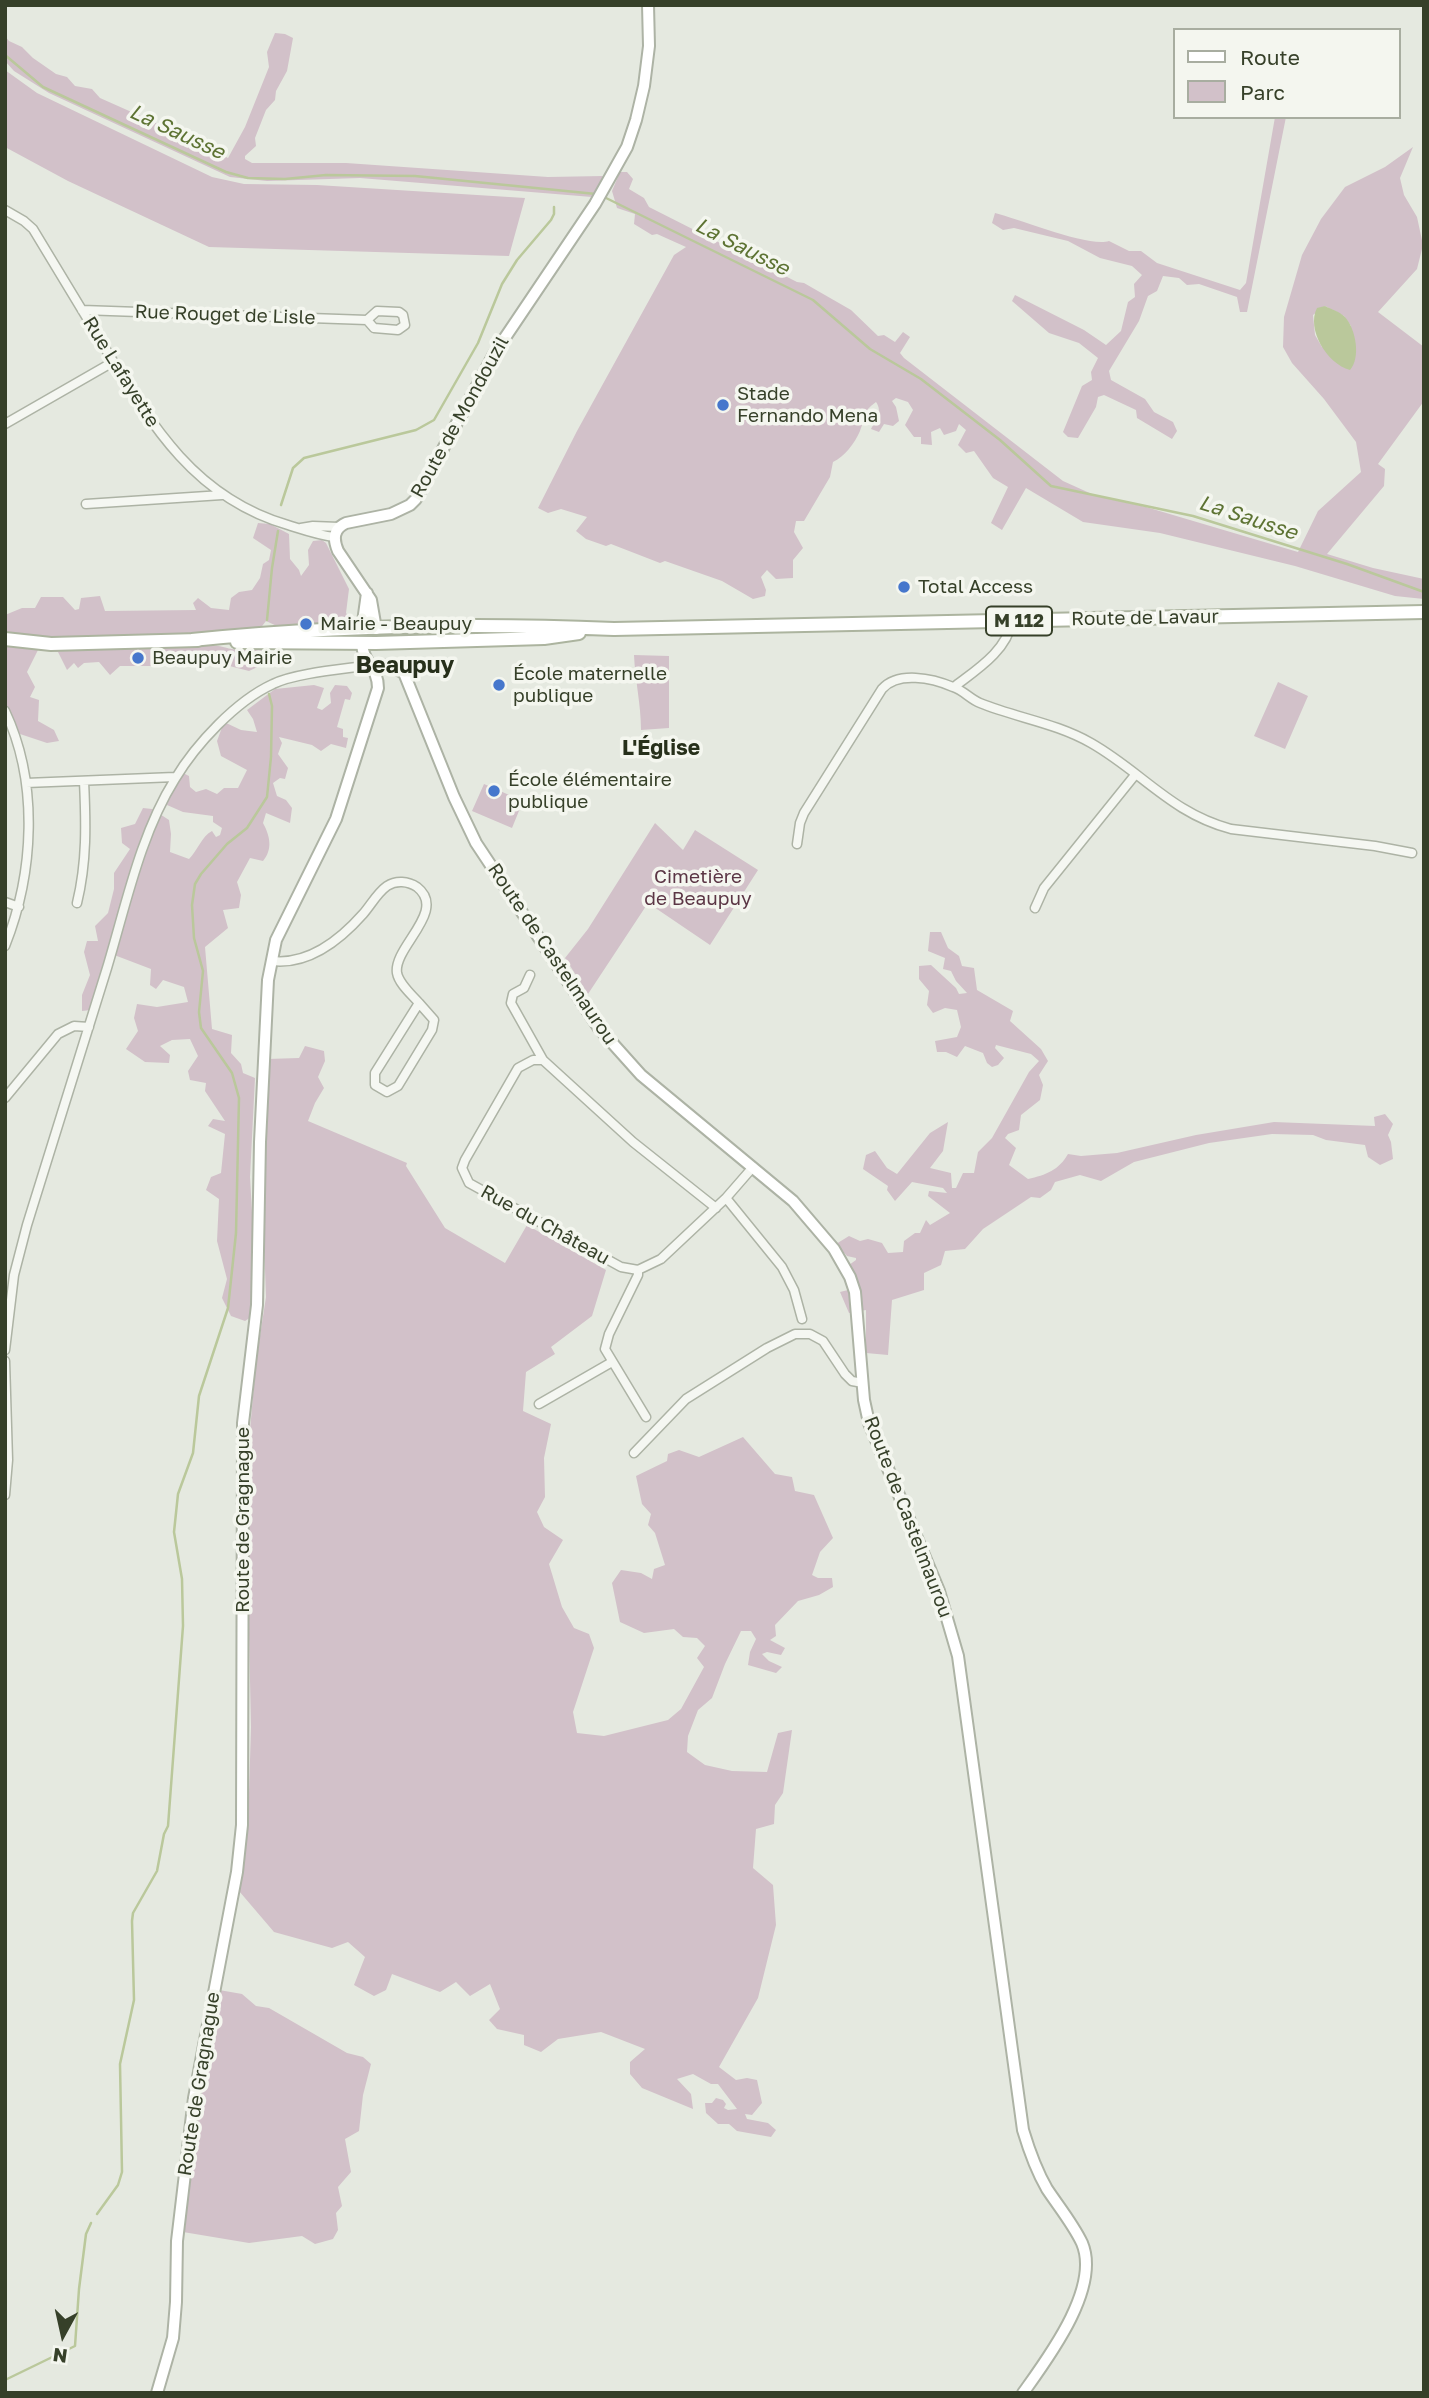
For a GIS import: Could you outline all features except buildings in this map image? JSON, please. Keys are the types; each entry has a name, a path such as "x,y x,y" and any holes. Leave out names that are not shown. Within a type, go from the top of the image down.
{"main road":[{"name":"Route de Lavaur","path":"192,640 294,631 528,625 614,629 1424,612"},
{"path":"362,629 369,643"},
{"path":"369,643 376,629"},
{"name":"Route de Lavaur","path":"5,639 51,644 192,640 369,643 544,638 614,629"}],"street":[{"name":"Route de Mondouzil","path":"337,532 391,514 416,499 494,354 608,182 627,147 640,106 649,46 648,5"},
{"name":"Rue Lafayette","path":"5,210 24,220 33,229 141,408 192,471 222,495 272,520 298,528 337,532"},
{"name":"Rue Rouget de Lisle","path":"82,310 367,320"},
{"path":"5,424 113,362"},
{"path":"86,503 222,495"},
{"path":"337,532 338,551 371,600 376,629"},
{"path":"362,629 366,593"},
{"path":"954,687 988,660 1008,635 1012,621"},
{"name":"Route de Gragnague","path":"157,2393 173,2338 177,2241 194,2098 237,1872 242,1825 243,1423 257,1306 266,1002 276,940 336,819 377,688 378,676 371,665 376,652 369,643"},
{"path":"5,1350 8,1314 19,1254 139,862 157,814 175,778 218,725 249,699 274,683 371,665"},
{"name":"Route de Castelmaurou","path":"371,665 390,666 404,673 454,797 476,843 598,1027 641,1075 793,1201 834,1249 847,1270 855,1292 869,1423 939,1591 958,1656 1023,2130 1036,2169 1076,2231 1086,2256 1085,2278 1078,2302 1060,2337 1023,2393"},
{"path":"797,844 804,813 887,684 900,678 929,680 954,687 976,701 1071,733 1100,749 1184,810 1214,824 1231,829 1412,853"},
{"path":"5,711 26,783 28,839 19,907 5,946"},
{"path":"1035,908 1044,888 1135,775"},
{"path":"26,783 175,778"},
{"path":"77,903 86,845 84,781"},
{"path":"272,961 285,962 307,957 351,926 389,884 412,884 425,896 425,912 400,958 397,972 399,979 434,1020 432,1030 398,1086 387,1092 379,1089 375,1085 375,1073 419,1003"},
{"path":"5,902 19,907"},
{"path":"530,975 524,988 513,994 512,1003 543,1060 633,1143 716,1208"},
{"path":"5,1098 58,1034 74,1026 89,1027"},
{"name":"Rue du Château","path":"543,1060 533,1060 518,1068 465,1160 462,1168 464,1175 469,1182 621,1267 638,1270"},
{"path":"646,1417 605,1349 609,1335 638,1270 661,1259 726,1198 753,1167"},
{"path":"726,1198 782,1267 794,1290 802,1319"},
{"path":"634,1453 686,1399 767,1348 795,1334 810,1334 823,1341 845,1374 852,1381 863,1383"},
{"path":"5,1361 5,1495"},
{"path":"539,1405 612,1362"}],"green space":[{"path":"275,33 293,38 287,71 276,91 275,100 266,110 255,138 256,146 245,156 245,159 252,163 346,163 548,177 603,176 592,197 360,178 267,181 230,177 49,93 14,71 5,61 5,36 56,74 67,77 75,86 92,89 100,98 163,126 172,123 179,127 179,133 228,158 245,127 269,67 267,52"},
{"path":"5,70 37,93 212,177 244,184 317,185 525,198 509,256 209,247 68,181 5,147"},
{"path":"1275,119 1286,119 1247,312 1240,312 1237,297 1199,284 1187,285 1179,278 1163,276 1157,291 1148,296 1139,321 1109,371 1111,380 1145,399 1154,412 1173,422 1177,431 1172,439 1137,418 1136,410 1104,395 1098,397 1096,407 1078,438 1068,437 1063,432 1082,386 1092,380 1091,372 1098,358 1079,343 1049,333 1012,301 1015,295 1084,330 1106,345 1121,331 1128,302 1135,297 1134,284 1142,275 1132,266 1100,258 1068,241 1014,228 1003,230 992,223 995,213 1071,237 1109,241 1129,251 1141,251 1157,263 1240,290 1246,283"},
{"path":"1413,147 1400,178 1404,195 1417,217 1423,245 1417,269 1378,312 1424,347 1424,401 1378,464 1385,469 1384,486 1327,554 1424,579 1424,599 1395,596 1295,566 1160,533 1083,522 1026,488 1002,530 991,523 1008,487 993,478 974,451 966,453 958,445 966,430 959,424 956,431 944,435 940,428 931,432 932,445 921,444 921,437 914,437 905,425 913,410 908,402 896,398 892,401 899,421 893,426 884,424 879,432 871,429 879,413 876,402 866,412 858,436 845,453 833,462 830,477 804,521 796,521 794,532 803,548 793,560 793,578 776,579 767,570 761,577 766,590 765,596 753,599 722,581 665,561 660,563 611,544 606,546 586,539 576,531 587,517 561,509 548,513 538,508 577,431 674,255 686,247 657,234 652,235 634,224 635,214 617,208 612,191 620,172 627,172 633,179 629,189 644,198 649,207 797,282 804,283 851,310 878,336 884,335 895,342 903,332 910,337 900,353 904,358 1063,481 1094,495 1146,507 1298,552 1318,511 1361,472 1356,442 1324,399 1292,363 1283,347 1284,317 1302,255 1321,219 1345,187 1385,167","holes":["1325,306 1344,316 1351,326 1322,347 1315,335 1313,315"]},
{"path":"258,523 270,524 289,534 290,559 301,576 309,565 308,550 313,541 322,540 326,543 349,589 346,613 352,621 279,627 266,621 259,630 228,629 209,633 208,646 263,651 264,664 249,671 202,659 172,665 161,659 154,666 120,666 110,675 99,662 84,663 78,668 74,663 67,670 58,652 38,650 27,672 35,687 30,697 39,700 38,721 54,730 59,741 47,743 20,734 5,707 5,615 22,608 35,608 41,597 63,597 75,610 79,609 81,598 100,596 105,611 196,610 193,603 198,598 211,608 229,610 231,598 239,592 252,590 260,578 263,564 269,560 271,550 253,538"},
{"path":"634,655 669,656 669,728 641,730"},
{"path":"1278,682 1308,696 1285,749 1254,736"},
{"path":"314,685 324,688 317,708 322,710 331,703 330,693 335,685 347,686 352,693 350,700 345,699 337,727 343,729 343,737 348,738 346,748 331,744 321,751 312,745 279,737 282,743 278,754 288,768 285,779 280,778 273,783 277,796 286,800 292,808 290,823 266,813 263,823 269,842 268,852 263,861 250,858 237,882 241,895 239,908 223,910 228,928 205,947 212,1029 232,1035 231,1053 241,1064 243,1073 255,1078 250,1177 255,1223 252,1251 259,1298 254,1315 245,1321 231,1316 222,1298 227,1279 217,1241 219,1199 206,1190 211,1177 221,1173 225,1134 208,1126 213,1119 225,1121 205,1091 206,1083 190,1080 188,1071 198,1056 190,1039 172,1040 160,1046 170,1055 169,1063 145,1062 126,1049 138,1031 134,1018 137,1004 157,1007 188,1002 184,987 163,980 156,989 150,985 151,969 109,953 91,1010 82,1011 82,995 90,975 84,952 87,941 98,941 95,926 108,913 114,889 114,873 130,849 122,843 121,828 135,824 143,808 152,809 169,820 170,852 189,859 208,833 212,831 216,837 220,835 222,828 213,822 213,816 183,812 167,805 169,791 181,772 189,776 190,787 196,792 206,789 217,794 224,788 238,788 247,770 221,756 217,741 224,722 241,730 257,732 247,710 275,689"},
{"path":"484,784 523,801 512,828 472,811"},
{"name":"Cimetière de Beaupuy","path":"655,823 683,850 695,830 758,870 710,945 648,903 588,994 565,958 588,929"},
{"path":"930,932 941,932 948,948 959,956 962,966 974,968 977,990 1013,1011 1010,1021 1041,1049 1048,1061 1039,1075 1043,1085 1040,1100 1021,1115 1019,1130 1005,1138 1016,1148 1009,1165 1028,1179 1051,1171 1068,1154 1081,1156 1117,1153 1196,1135 1274,1122 1375,1126 1374,1117 1385,1114 1393,1124 1388,1135 1393,1159 1380,1165 1368,1157 1365,1145 1326,1140 1313,1135 1272,1134 1209,1143 1134,1162 1101,1181 1080,1175 1055,1182 1051,1190 1040,1198 1031,1197 983,1229 965,1249 945,1251 941,1265 924,1273 924,1290 892,1300 888,1355 866,1353 866,1310 849,1313 840,1292 856,1288 849,1265 856,1258 847,1256 836,1244 849,1236 860,1241 868,1239 882,1243 888,1253 903,1252 904,1241 915,1233 920,1233 926,1220 930,1225 950,1213 928,1196 929,1191 947,1193 943,1188 912,1182 895,1201 887,1190 888,1186 863,1169 866,1155 875,1151 887,1168 897,1174 930,1133 948,1122 943,1151 930,1168 951,1173 952,1188 956,1188 963,1173 974,1173 978,1152 992,1138 1029,1072 1039,1061 1031,1054 996,1045 995,1048 1004,1058 992,1067 983,1053 965,1046 957,1057 946,1052 937,1052 935,1041 957,1037 961,1027 957,1010 945,1008 933,1013 927,1005 929,991 919,979 919,966 931,965 959,994 967,993 951,971 943,969 945,958 928,951"},
{"path":"305,1046 324,1051 325,1061 318,1077 324,1088 308,1121 407,1163 406,1166 445,1228 505,1263 527,1225 606,1270 592,1316 551,1347 555,1354 526,1372 523,1411 551,1424 544,1458 545,1497 537,1512 544,1527 563,1540 549,1564 562,1607 574,1628 589,1634 594,1648 573,1712 577,1733 604,1736 668,1720 681,1709 704,1667 697,1658 705,1646 697,1638 683,1637 674,1629 644,1633 620,1622 612,1583 621,1570 641,1573 652,1579 654,1569 665,1565 655,1533 648,1525 651,1514 642,1504 636,1476 667,1461 668,1454 679,1450 699,1457 743,1437 775,1474 792,1477 795,1491 814,1495 833,1538 820,1552 812,1575 832,1578 833,1587 819,1595 798,1601 775,1625 776,1636 770,1640 785,1648 781,1655 767,1652 762,1654 782,1667 776,1673 748,1665 756,1639 751,1631 741,1631 712,1698 698,1710 688,1736 687,1752 705,1765 732,1771 767,1772 778,1733 792,1730 783,1793 775,1805 774,1824 756,1829 753,1868 773,1885 776,1925 758,1998 719,2067 736,2080 757,2080 762,2103 752,2115 745,2114 747,2119 768,2123 776,2130 771,2137 737,2131 729,2124 718,2124 706,2113 705,2103 712,2103 716,2098 723,2100 726,2104 724,2108 737,2109 718,2084 711,2084 693,2074 677,2079 691,2094 693,2109 642,2088 630,2074 630,2062 645,2049 601,2032 558,2039 541,2052 524,2045 524,2035 497,2029 489,2020 500,2009 490,1984 470,1996 456,1982 440,1992 392,1974 386,1990 374,1996 354,1985 365,1957 348,1942 332,1948 274,1932 239,1891 248,1826 251,1727 248,1588 250,1430 256,1362 266,1297 263,1215 267,1059 299,1058"},
{"path":"219,1990 242,1994 256,2006 269,2008 347,2053 363,2057 371,2064 363,2095 359,2131 345,2139 351,2172 338,2187 342,2206 336,2213 338,2230 333,2239 315,2244 302,2236 249,2243 183,2232 195,2121"}],"shaded area":[{"path":"1325,306 1343,315 1352,329 1356,351 1350,370 1334,361 1321,345 1317,335 1314,316 1317,308"}],"waterway":[{"name":"La Sausse","path":"5,55 43,87 226,172 248,178 415,176 596,194"},
{"name":"La Sausse","path":"602,196 813,300 870,349 921,379 1000,440 1051,486 1193,516 1347,564 1424,592"},
{"path":"281,505 293,468 304,458 416,430 434,420 478,343 502,284 517,260 551,220 554,207"},
{"path":"267,620 278,531"},
{"path":"97,2214 118,2185 122,2172 120,2064 134,2000 133,1913 157,1871 168,1826 183,1626 182,1579 174,1532 178,1494 193,1453 199,1396 228,1308 236,1233 239,1098 232,1073 201,1028 199,1012 203,971 194,938 192,905 195,884 201,874 227,844 247,828 267,797 272,706 269,694"},
{"path":"5,2380 75,2346 86,2234 91,2223"}],"place":[{"name":"Stade Fernando Mena","path":"723,405"},
{"name":"Total Access","path":"904,587"},
{"name":"Mairie - Beaupuy","path":"306,624"},
{"name":"Beaupuy Mairie","path":"138,658"},
{"name":"École maternelle publique","path":"499,685"},
{"name":"École élémentaire publique","path":"494,791"}],"district":[{"name":"Beaupuy","path":"405,666"},
{"name":"L'Église","path":"661,748"}]}
